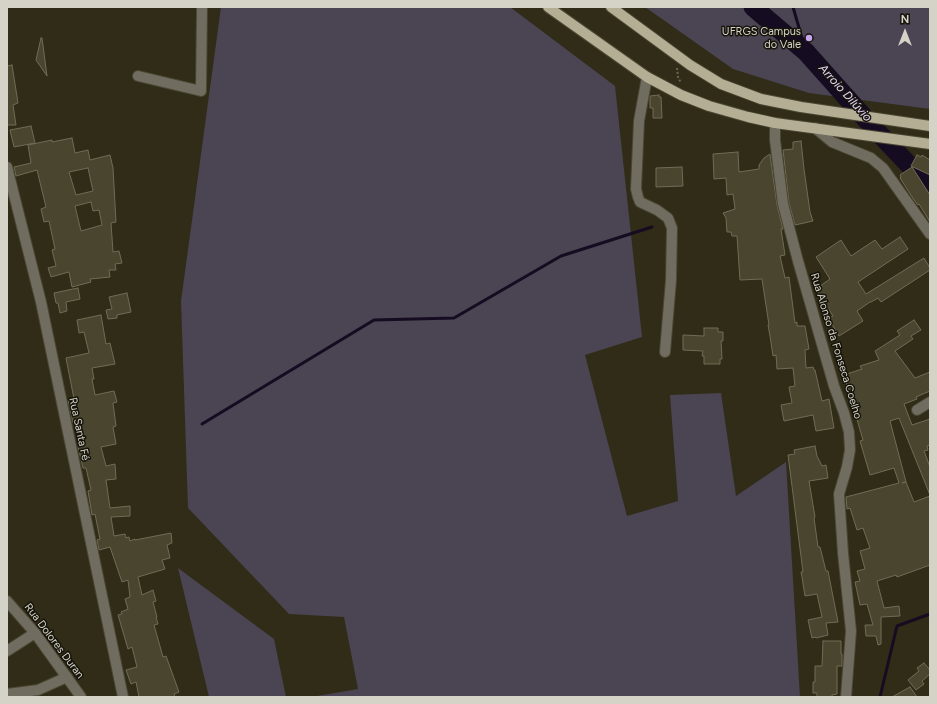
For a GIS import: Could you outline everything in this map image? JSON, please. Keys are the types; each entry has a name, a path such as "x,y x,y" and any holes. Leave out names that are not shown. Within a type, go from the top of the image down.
{"main road":[{"path":"548,7 647,77 681,95 709,106 775,123 930,144"},
{"path":"611,7 681,58 720,84 761,99 801,108 930,126"}],"street":[{"path":"138,76 201,91 202,7"},
{"path":"647,77 639,121 636,189 640,202 657,210 668,218 672,228 671,280 664,352"},
{"name":"Rua Alonso da Fonseca Coelho","path":"775,123 775,140 783,204 804,283 849,432 850,450 847,467 838,494 851,631 846,697"},
{"path":"815,128 832,142 871,158 883,168 930,234"},
{"name":"Rua Santa Fé","path":"7,167 40,302 123,697"},
{"path":"917,410 930,402"},
{"name":"Rua Dolores Duran","path":"7,601 35,633 81,697"},
{"path":"7,651 35,633"},
{"path":"7,694 38,690 67,677"}],"path":[{"path":"681,58 676,66 678,76 684,89 681,95"}],"shaded area":[{"path":"221,7 510,7 615,86 642,337 585,355 627,516 678,501 670,395 721,393 736,496 786,462 800,697 311,697 358,689 344,617 289,614 188,508 181,301"},
{"name":"UFRGS Campus do Vale","path":"645,7 930,7 930,109 809,93 733,69"},
{"path":"178,568 274,639 286,697 209,697"}],"building":[{"path":"42,38 47,76 36,60"},
{"path":"12,65 18,103 13,105 16,125 7,125 7,66"},
{"path":"659,95 659,97 661,97 662,118 653,118 653,108 650,108 650,96"},
{"path":"31,126 35,143 14,147 10,130"},
{"path":"72,138 75,153 88,150 90,160 110,155 113,168 116,222 111,223 113,252 119,251 122,263 115,264 116,270 109,270 110,277 90,279 91,282 72,287 69,272 51,277 48,268 56,266 52,250 55,249 49,221 44,222 41,209 46,207 37,170 16,176 14,167 31,163 28,145 52,140 52,142","holes":["88,168 93,191 76,195 69,172","91,202 93,211 99,210 102,225 81,231 75,206"]},
{"path":"801,141 810,212 813,221 795,225 789,203 783,150 793,149 793,142"},
{"path":"738,152 739,172 759,169 759,165 764,158 770,154 777,205 783,229 781,229 785,255 780,256 785,278 789,277 795,323 797,322 797,326 805,326 809,349 805,350 806,368 813,367 815,370 822,401 829,399 834,428 816,431 813,415 784,421 781,405 792,403 789,387 795,386 793,368 777,369 776,355 773,356 762,279 740,280 737,236 732,236 731,232 727,232 726,218 723,213 735,209 733,194 727,195 726,178 714,179 713,154"},
{"path":"917,155 921,157 922,155 930,160 930,175 911,166"},
{"path":"682,167 683,186 656,187 656,168"},
{"path":"912,167 930,195 930,222 900,178 900,175"},
{"path":"900,237 908,249 858,282 866,294 924,258 930,270 881,302 878,298 857,311 863,321 839,336 828,318 833,316 816,289 830,279 816,257 841,240 851,256 875,240 882,249"},
{"path":"78,288 80,299 66,302 67,311 60,313 54,293"},
{"path":"127,293 131,312 117,315 117,318 108,319 106,310 112,309 109,297"},
{"path":"101,315 106,344 110,343 115,364 92,368 94,379 92,379 95,395 114,391 117,402 113,403 116,426 113,427 116,444 101,447 106,466 115,464 116,479 106,480 110,508 130,506 130,516 111,517 114,536 125,534 126,538 129,537 130,541 171,533 172,543 167,545 170,558 162,560 165,569 138,577 142,595 153,590 156,601 153,602 158,624 154,625 163,657 166,656 179,692 174,694 175,697 139,697 136,682 131,684 126,670 137,667 132,647 128,649 118,615 122,614 121,612 128,609 125,599 130,597 128,580 122,582 110,547 99,550 97,540 100,539 95,514 92,515 88,491 91,490 86,468 83,468 75,422 73,423 68,400 74,399 66,358 89,353 84,332 79,333 77,320"},
{"path":"914,320 921,330 911,336 913,339 895,351 915,378 930,372 930,391 916,397 917,399 904,404 912,425 930,419 930,445 927,446 928,450 924,451 930,467 930,495 899,418 890,421 906,482 914,502 930,496 930,565 897,577 896,575 877,581 884,608 899,606 900,616 881,617 881,644 878,645 876,636 866,636 865,625 873,625 867,604 860,605 855,582 860,581 857,571 865,569 860,551 870,548 863,528 857,530 850,508 847,509 846,497 899,483 894,468 870,475 860,441 863,440 844,375 862,369 860,366 879,360 875,351 900,335 897,331"},
{"path":"704,328 718,328 718,332 723,332 723,341 721,341 722,359 720,359 720,364 704,364 704,356 702,356 703,351 683,350 683,335 704,336"},
{"path":"815,446 817,456 822,466 826,465 828,478 809,481 818,547 820,547 826,571 828,571 838,622 826,623 828,635 812,638 808,620 822,617 817,594 805,596 788,455 795,454 794,450"},
{"path":"823,641 841,641 842,666 837,666 837,694 832,695 832,697 817,697 817,693 813,693 815,666 822,666"},
{"path":"924,663 930,670 930,674 922,681 924,684 916,690 908,680 919,671 917,668"},
{"path":"910,687 917,697 892,697"}],"waterway":[{"name":"Arroio Dilúvio","path":"753,7 806,52 871,125 930,187"},
{"path":"793,7 806,52"},
{"path":"202,424 374,320 454,318 561,256 652,227"},
{"path":"880,697 897,626 930,614"}],"place":[{"name":"UFRGS Campus do Vale","path":"809,38"}]}
